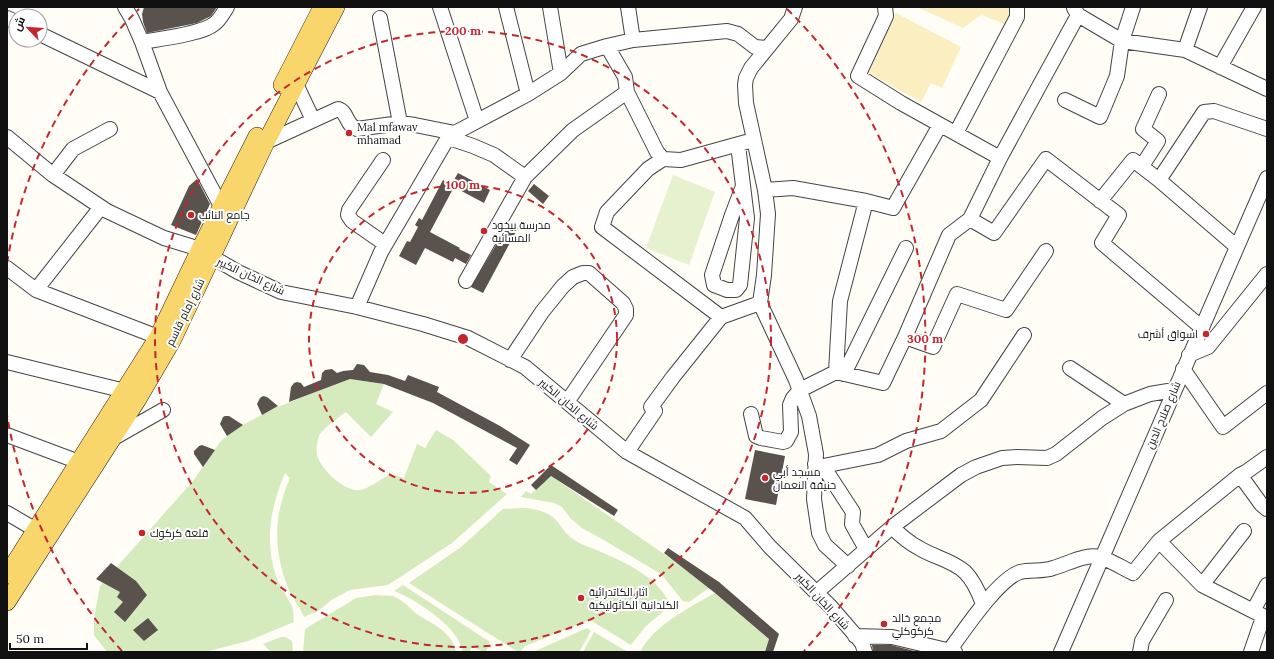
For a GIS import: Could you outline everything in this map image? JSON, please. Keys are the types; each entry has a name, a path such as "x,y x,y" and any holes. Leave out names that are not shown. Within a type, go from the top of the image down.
{"main road":[{"name":"شارع إمام قاسم","path":"7,602 112,439 172,341 206,253 221,206 322,7"},
{"name":"شارع إمام قاسم","path":"7,575 158,337 206,253 266,142 336,7"}],"street":[{"path":"142,42 209,28 218,20 227,7"},
{"path":"440,7 477,121"},
{"path":"506,7 528,94"},
{"path":"550,7 561,73"},
{"path":"628,7 633,40"},
{"path":"795,7 790,19 751,68 746,78 745,85 746,103 765,190 768,214 767,239 760,303 800,390 809,416 819,465 852,512 852,524 866,549"},
{"path":"885,7 886,16 858,76 900,103 1000,158"},
{"path":"956,134 1017,17 1017,7"},
{"path":"1065,100 1100,117 1117,76 1122,41 1133,7"},
{"path":"1185,50 1200,7"},
{"path":"1220,67 1254,7"},
{"path":"131,11 160,92 221,206"},
{"path":"751,414 756,436 783,442 786,441 791,432 790,405 793,398 800,390 840,373 883,383 905,337 949,235 970,219 1076,11 1122,41 1185,50 1267,89"},
{"path":"380,18 400,123"},
{"path":"358,307 385,244 452,136 528,94 561,73 581,54 633,40 731,31 738,34 755,47 766,48"},
{"path":"48,38 160,92"},
{"path":"607,46 625,77 627,92 657,152 663,159"},
{"path":"296,84 313,120"},
{"path":"466,280 525,178 573,130 627,92"},
{"path":"1142,166 1158,141 1143,129 1159,94"},
{"path":"266,142 338,109 344,112 351,127 357,130 400,123 415,124 452,136 494,155 525,178"},
{"path":"1159,180 1204,112 1214,111 1267,129"},
{"path":"765,190 794,188 866,201 893,208 940,125"},
{"path":"53,175 73,149 110,129"},
{"name":"شارع الخان الكبير","path":"7,136 53,175 101,207 164,238 206,253 238,272 281,292 358,307 423,324 468,338 525,367 627,452 746,518 770,547 817,592 862,643 865,652"},
{"path":"722,316 602,227 607,212 648,169 663,159 681,160 754,140"},
{"path":"738,145 747,218 740,285 736,290 727,290 714,285 712,276 743,186"},
{"path":"970,219 994,233 1046,159 1119,215 1102,243 1201,327"},
{"path":"383,160 348,215 352,221 385,244"},
{"path":"1100,201 1133,160 1159,180 1237,247"},
{"name":"شارع صلاح الدين","path":"1061,652 1267,178"},
{"path":"840,373 840,301 866,201"},
{"path":"36,290 101,207"},
{"path":"840,373 906,248"},
{"path":"905,337 933,347 957,294 1006,310 1046,251"},
{"path":"7,268 36,290 158,337"},
{"path":"510,360 542,312 563,286 573,277 583,273 589,273 623,303 626,309 626,315 567,402"},
{"path":"1189,355 1208,347 1266,276"},
{"path":"627,452 655,411 651,407 673,376 722,316 760,303"},
{"path":"819,465 878,454 906,441 941,431 980,400 1024,335"},
{"path":"7,362 124,391"},
{"path":"1070,368 1124,404"},
{"path":"1183,369 1223,427 1267,393"},
{"path":"817,592 892,527 961,475 976,467 1002,458 1017,456 1047,458 1056,454 1098,421 1124,404 1150,394 1174,390"},
{"path":"112,439 163,410"},
{"path":"7,435 79,462"},
{"path":"855,636 892,637 952,651 983,604 1011,576 1020,572 1051,569 1082,558 1102,557 1133,573 1159,541 1240,474 1246,472 1267,458"},
{"path":"819,465 814,499 819,534 825,546 848,566"},
{"path":"1240,474 1261,504 1267,509"},
{"path":"7,513 36,530"},
{"path":"892,527 905,539 919,548 957,566 965,573 977,590 983,604"},
{"path":"1202,585 1244,531"},
{"path":"1159,541 1202,585 1261,615"},
{"path":"1251,652 1267,585"},
{"path":"1140,652 1142,641 1166,600"}],"green space":[{"path":"673,175 715,192 689,265 646,248"},
{"path":"350,379 384,384 376,404 393,412 371,437 346,412 322,431 317,441 317,455 323,467 334,479 354,490 360,490 371,486 390,474 404,478 417,444 425,448 436,430 453,440 491,476 489,482 507,494 452,543 388,585 350,590 333,599 318,611 304,617 289,590 280,562 278,548 277,534 280,506 290,478 285,473 273,511 270,549 272,563 279,584 292,606 294,622 248,641 205,652 107,652 94,635 94,618 100,586 193,481 220,442 237,428 275,408"},
{"path":"551,476 674,561 709,588 689,602 683,601 661,574 582,528 571,519 562,507 554,503 521,497 526,491 531,494"},
{"path":"503,509 535,509 545,512 557,521 565,532 573,539 640,571 656,585 669,602 665,610 645,627 631,645 590,620 525,646 520,652 518,652 409,583 461,547"},
{"path":"403,585 490,642 487,650 484,652 472,647 470,651 473,652 463,652 460,643 444,622 419,604 394,591"},
{"path":"715,593 769,639 765,652 640,652 646,642 663,625"},
{"path":"376,595 392,596 403,601 417,614 446,633 454,645 456,652 303,652 305,629 356,598"},
{"path":"587,628 591,631 579,652 533,652"},
{"path":"594,632 626,651 626,652 583,652"},
{"path":"281,637 286,637 292,641 293,652 271,652 263,644"}],"sand":[{"path":"917,7 1009,7 1010,14 1005,24 981,15 963,28"},
{"path":"896,13 961,47 942,88 931,83 921,102 869,73"}],"building":[{"path":"144,7 217,7 211,16 197,23 147,33 142,14"},
{"path":"458,173 490,190 484,203 454,187 430,232 471,255 466,264 455,258 453,262 425,248 416,265 399,256 407,241 410,242 418,227 415,225 419,218 422,220 443,180 451,185"},
{"name":"جامع النائب","path":"197,179 210,204 196,235 171,225 189,186"},
{"path":"534,184 549,196 543,204 528,191"},
{"path":"509,223 518,228 483,293 471,287"},
{"path":"357,364 364,365 370,372 388,375 405,381 408,375 439,387 437,392 500,426 530,445 517,465 509,460 517,448 433,403 384,384 350,379 289,402 291,387 294,383 301,383 304,387 321,380 322,373 325,370 332,369 337,373 353,370"},
{"path":"263,396 267,397 278,406 262,415 257,404"},
{"path":"225,416 229,416 243,425 227,436 220,424"},
{"path":"202,445 215,450 203,467 194,454 194,451"},
{"name":"مسجد أبي حنيفة النعمان","path":"755,450 785,456 776,505 745,499"},
{"path":"551,465 618,510 614,516 551,476 536,490 531,485"},
{"path":"668,548 719,582 779,634 773,652 765,652 769,639 715,593 664,553"},
{"path":"111,563 136,581 147,595 125,622 114,612 123,602 117,597 120,592 96,579"},
{"path":"148,618 158,630 144,641 133,630"},
{"path":"872,645 891,645 918,652 873,652"}],"place":[{"name":"Mal mfawav mhamad","path":"349,133"},
{"name":"جامع النائب","path":"191,215"},
{"name":"مدرسة بيخود المسائية","path":"484,231"},
{"name":"اسواق أشرف","path":"1206,334"},
{"name":"مسجد أبي حنيفة النعمان","path":"765,478"},
{"name":"قلعة كركوك","path":"142,533"},
{"name":"اثار الكاتدرائية الكلدانية الكاثوليكية","path":"581,598"},
{"name":"مجمع خالد كركوكلي","path":"884,624"}]}
